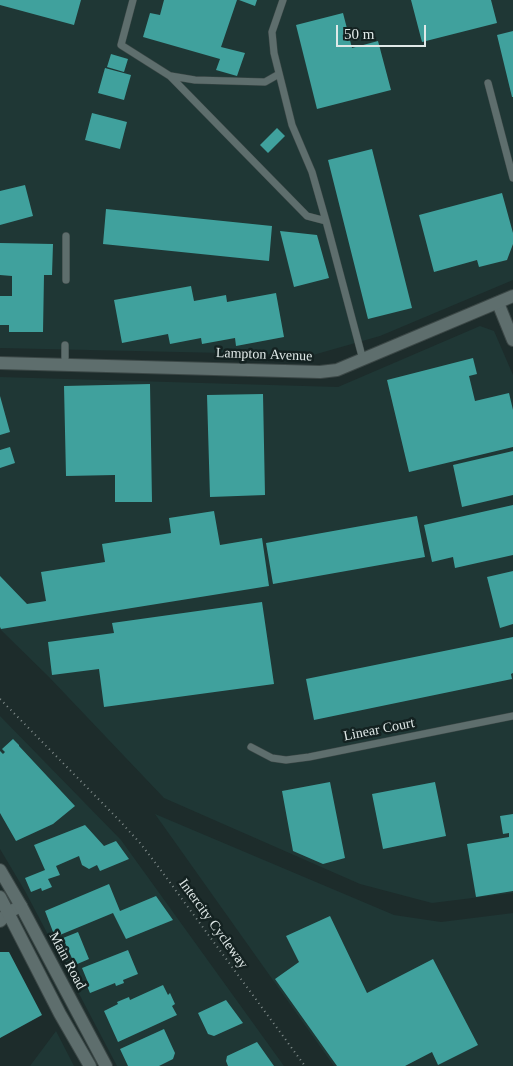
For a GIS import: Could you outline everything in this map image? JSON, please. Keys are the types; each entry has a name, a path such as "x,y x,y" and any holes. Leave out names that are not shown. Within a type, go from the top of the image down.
{"street":[{"name":"Lampton Avenue","path":"0,363 320,372 337,370 513,296"},
{"path":"498,303 513,340"},
{"name":"Main Road","path":"0,870 21,906 97,1065"},
{"name":"Main Road","path":"0,897 4,917 60,1014 97,1065"},
{"path":"4,917 21,906"}],"lane":[{"path":"133,0 121,46 170,76 307,216 326,221"},
{"path":"283,0 272,32 274,53 292,125 312,172 362,360"},
{"path":"170,76 195,80 265,82 279,74"},
{"path":"488,83 513,178"},
{"path":"66,236 66,280"},
{"path":"65,345 65,365"},
{"name":"Linear Court","path":"251,747 272,758 286,760 513,716"}],"path":[{"name":"Intercity Cycleway","path":"0,699 140,843 305,1066"}],"shaded area":[{"path":"0,0 513,0 513,280 380,336 313,355 0,348"},
{"path":"480,326 494,331 513,375 513,893 432,903 360,884 164,798 49,677 0,629 0,377 338,387"},
{"path":"0,716 121,840 284,1066 117,1066 25,891 0,849"},
{"path":"155,814 394,915 441,922 513,913 513,1066 334,1066"},
{"path":"56,1031 74,1066 30,1066"}],"building":[{"path":"0,0 81,0 74,25 0,5"},
{"path":"164,0 237,0 221,47 245,53 237,76 216,70 220,59 143,37 150,13 160,15"},
{"path":"239,0 257,0 255,6"},
{"path":"411,0 491,0 497,23 422,42"},
{"path":"343,13 352,48 378,41 391,90 317,109 296,25"},
{"path":"513,31 513,97 512,97 497,35"},
{"path":"111,54 128,59 124,72 107,67"},
{"path":"105,68 131,75 124,100 98,93"},
{"path":"92,113 127,122 120,149 85,140"},
{"path":"277,128 285,136 268,153 260,145"},
{"path":"372,149 412,308 368,319 328,160"},
{"path":"25,185 33,216 0,225 0,191"},
{"path":"502,193 513,233 513,244 507,260 479,267 477,260 434,272 419,215"},
{"path":"106,209 272,226 269,261 103,244"},
{"path":"280,231 317,235 329,278 294,287"},
{"path":"0,243 53,244 52,275 44,275 43,332 9,332 9,325 0,325 0,296 12,296 12,276 0,275"},
{"path":"191,286 194,301 226,295 227,302 276,293 284,337 236,346 235,338 202,344 201,338 170,344 168,334 122,343 114,300"},
{"path":"473,358 477,374 469,376 475,401 509,393 513,410 513,447 409,472 387,380"},
{"path":"150,384 152,502 115,502 115,475 66,476 64,386"},
{"path":"263,394 265,495 210,497 207,395"},
{"path":"0,396 10,432 0,435"},
{"path":"10,447 15,463 0,468 0,450"},
{"path":"513,451 513,495 462,507 453,465"},
{"path":"513,505 513,555 455,568 453,557 432,562 424,525"},
{"path":"214,511 220,545 262,538 269,586 1,629 0,576 27,604 46,601 41,572 105,562 102,544 171,533 169,518"},
{"path":"417,516 425,557 273,584 266,543"},
{"path":"513,571 513,624 500,628 487,577"},
{"path":"262,602 274,684 104,707 99,669 52,675 48,642 114,633 112,623"},
{"path":"513,637 512,679 314,720 306,679"},
{"path":"13,739 75,806 53,824 16,841 0,813 0,751 3,754 5,752 2,749"},
{"path":"330,782 345,858 323,864 293,851 282,791"},
{"path":"435,782 446,836 383,849 372,794"},
{"path":"513,814 513,891 476,897 467,844 509,837 509,833 503,834 500,816"},
{"path":"85,825 104,846 116,841 129,859 100,871 97,865 89,869 82,865 79,856 56,866 60,875 48,879 52,887 42,891 41,888 31,892 25,878 45,870 34,845"},
{"path":"109,884 120,911 156,896 173,920 126,939 113,913 55,937 45,911"},
{"path":"330,916 367,993 433,959 478,1045 438,1065 432,1052 405,1066 337,1066 275,979 299,962 286,936"},
{"path":"78,932 89,959 75,965 63,938"},
{"path":"128,950 138,974 123,980 124,983 116,986 115,983 90,993 82,968"},
{"path":"0,952 9,952 42,1015 0,1038"},
{"path":"163,985 168,995 170,993 175,1004 172,1006 177,1015 118,1042 104,1011 118,1004 117,1002 129,997 130,1000"},
{"path":"226,1000 243,1023 214,1036 208,1034 198,1013"},
{"path":"164,1029 175,1053 173,1059 159,1066 128,1066 120,1049"},
{"path":"257,1042 274,1066 228,1066 227,1056"}]}
